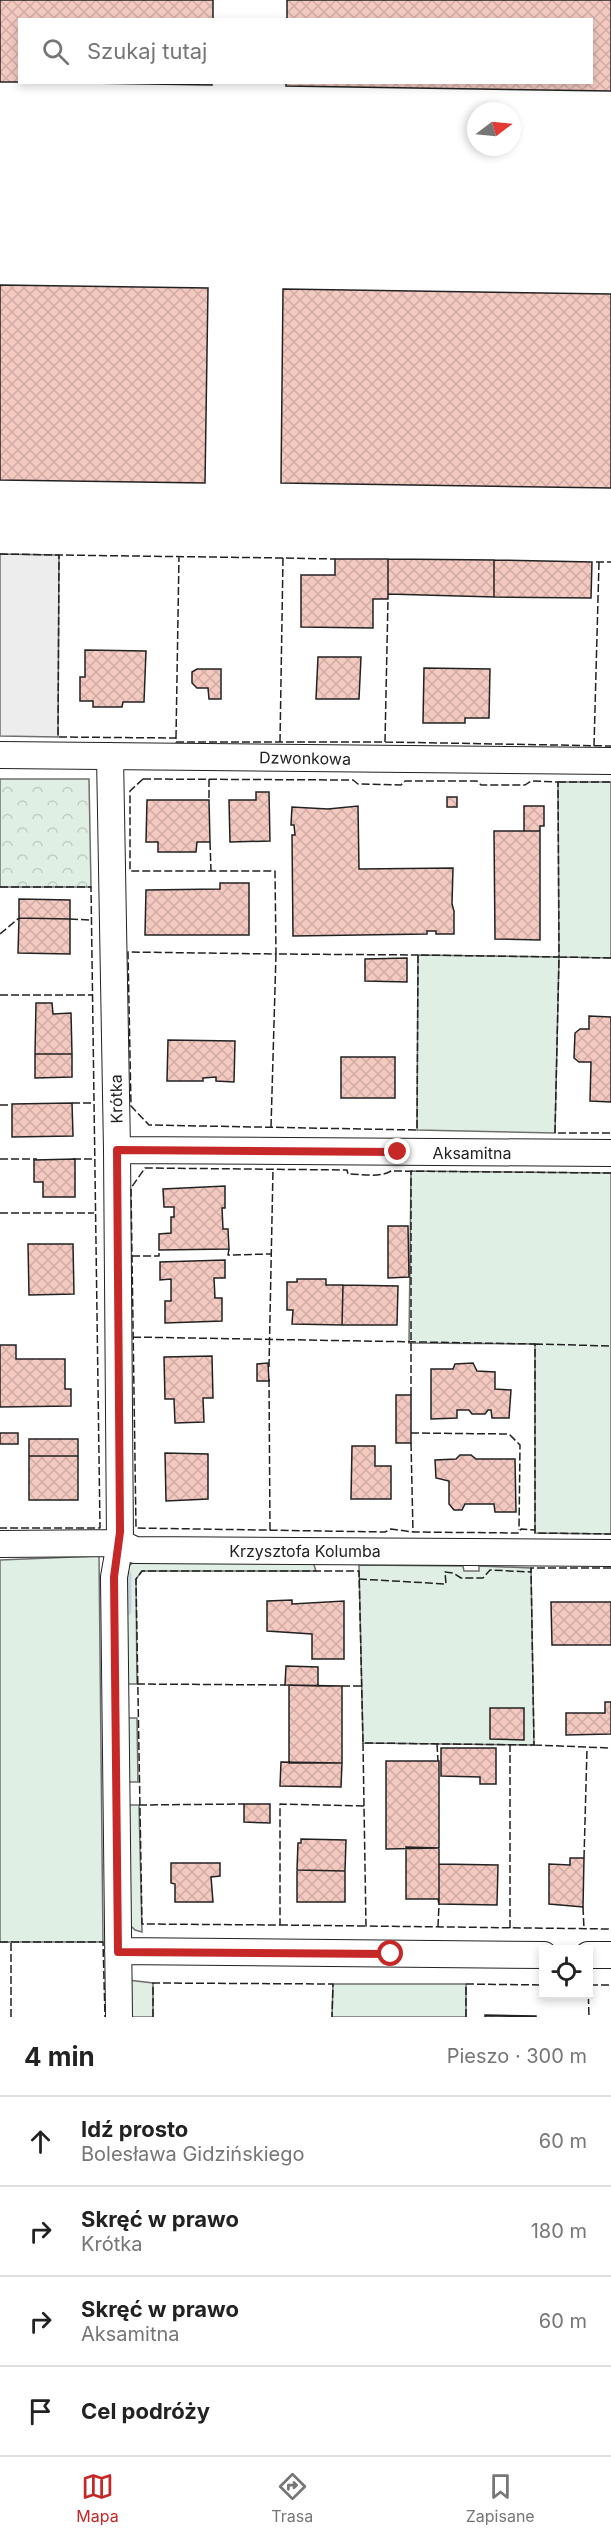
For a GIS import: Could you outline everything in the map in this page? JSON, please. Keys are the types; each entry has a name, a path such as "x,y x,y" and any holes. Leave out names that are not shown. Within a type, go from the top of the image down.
{"street":[{"name":"Dzwonkowa","path":"0,755 611,761"},
{"name":"Krótka","path":"110,756 117,1150 120,1543 114,1577 119,2017"},
{"name":"Aksamitna","path":"117,1150 611,1153"},
{"name":"Krzysztofa Kolumba","path":"0,1544 120,1543 135,1550 611,1553"},
{"path":"118,1952 539,1955"},
{"path":"593,1955 611,1955"}],"green space":[{"path":"0,779 89,779 91,887 0,887"},
{"path":"558,782 611,782 611,958 559,957"},
{"path":"418,955 559,957 555,1133 417,1130"},
{"path":"411,1171 611,1173 611,1534 535,1533 535,1344 409,1343"},
{"path":"99,1556 103,1942 0,1942 0,1560"},
{"path":"137,1559 313,1562 316,1571 142,1571 136,1579 137,1684 122,1684 123,1571"},
{"path":"359,1565 463,1566 464,1571 479,1571 479,1566 531,1568 534,1745 363,1743"},
{"path":"122,1718 137,1718 138,1782 123,1782"},
{"path":"124,1805 139,1805 142,1932 135,1930 126,1921"},
{"path":"128,1980 153,1983 153,2017 125,2017"},
{"path":"333,1984 466,1984 466,2017 332,2017"}],"shaded area":[{"path":"0,554 59,555 58,737 0,736"}],"building":[{"path":"0,0 213,0 213,18 18,18 18,82 0,82"},
{"path":"287,0 611,0 611,91 286,86 286,84 593,84 593,18 287,18"},
{"path":"148,84 212,84 212,85"},
{"path":"0,285 208,288 205,483 0,480"},
{"path":"283,289 611,294 611,488 281,483"},
{"path":"335,559 388,559 388,599 373,599 373,628 301,627 301,575 335,575"},
{"path":"388,559 494,560 494,597 388,594"},
{"path":"494,560 592,562 591,598 494,597"},
{"path":"85,650 146,651 144,702 123,702 122,707 93,707 93,701 80,701 80,677 85,677"},
{"path":"318,657 361,657 359,699 316,699"},
{"path":"424,668 490,669 489,718 465,718 465,723 423,723"},
{"path":"197,669 221,669 221,699 209,699 208,688 197,688 192,683 192,672"},
{"path":"256,792 269,792 270,841 230,842 229,800 256,800"},
{"path":"447,797 457,797 457,807 447,807"},
{"path":"147,800 209,800 210,842 197,842 196,852 158,852 158,842 146,842"},
{"path":"358,806 359,869 453,868 454,934 436,934 436,931 427,931 427,934 293,936 292,835 295,835 294,825 291,825 292,807 328,809"},
{"path":"524,806 544,806 544,826 540,826 540,831 524,831"},
{"path":"494,831 540,831 540,940 495,939"},
{"path":"220,883 249,883 249,935 145,935 146,890 220,889"},
{"path":"19,899 70,900 70,919 19,918"},
{"path":"19,918 70,919 70,954 18,953"},
{"path":"407,958 407,982 365,981 365,959"},
{"path":"36,1003 52,1003 53,1014 71,1013 72,1054 35,1054"},
{"path":"589,1016 611,1017 611,1102 590,1101 591,1062 579,1062 574,1058 575,1033 580,1029 589,1029"},
{"path":"168,1040 235,1041 234,1082 216,1081 216,1077 203,1078 203,1081 167,1081"},
{"path":"35,1054 72,1054 72,1077 35,1078"},
{"path":"341,1057 395,1057 395,1098 341,1098"},
{"path":"72,1103 73,1136 12,1137 12,1104"},
{"path":"75,1159 75,1197 43,1197 43,1182 34,1182 34,1160"},
{"path":"225,1186 225,1208 222,1208 223,1229 228,1229 229,1249 159,1250 159,1234 171,1233 171,1217 174,1217 174,1207 164,1207 163,1189"},
{"path":"388,1226 408,1226 409,1277 388,1278"},
{"path":"28,1244 73,1244 74,1294 29,1295"},
{"path":"225,1260 225,1278 214,1278 215,1298 222,1298 222,1321 165,1323 165,1301 171,1301 171,1279 160,1280 160,1262"},
{"path":"297,1279 326,1279 326,1285 343,1285 342,1325 292,1324 293,1310 287,1310 287,1282 297,1282"},
{"path":"343,1285 398,1286 397,1325 342,1325"},
{"path":"0,1345 16,1345 16,1359 65,1359 65,1389 71,1389 71,1406 0,1407"},
{"path":"212,1356 213,1398 203,1398 204,1422 175,1423 174,1399 165,1399 164,1357"},
{"path":"268,1363 269,1381 257,1381 257,1364"},
{"path":"473,1363 477,1371 495,1372 495,1389 511,1390 509,1418 492,1418 491,1410 485,1414 472,1414 469,1410 457,1410 457,1418 431,1419 431,1369 453,1369 455,1364"},
{"path":"396,1395 411,1395 411,1443 396,1443"},
{"path":"0,1433 18,1433 18,1444 0,1444"},
{"path":"29,1439 78,1439 78,1456 29,1456"},
{"path":"352,1446 375,1446 375,1466 391,1466 391,1499 351,1499"},
{"path":"165,1453 208,1454 208,1499 166,1501"},
{"path":"460,1455 471,1455 476,1459 515,1459 516,1512 495,1512 494,1504 465,1504 462,1510 454,1510 449,1504 449,1481 436,1478 435,1460 456,1459"},
{"path":"29,1456 78,1456 78,1500 29,1500"},
{"path":"292,1600 292,1604 344,1601 344,1659 312,1659 312,1634 267,1631 267,1601"},
{"path":"551,1602 611,1602 611,1645 552,1645"},
{"path":"286,1666 318,1667 318,1686 285,1685"},
{"path":"289,1685 342,1686 342,1763 289,1763"},
{"path":"605,1702 611,1702 611,1734 566,1735 566,1713 605,1713"},
{"path":"490,1708 524,1708 524,1740 490,1739"},
{"path":"441,1748 496,1748 496,1784 480,1784 480,1777 441,1776"},
{"path":"386,1761 439,1761 439,1848 386,1849"},
{"path":"281,1762 342,1763 341,1787 280,1786"},
{"path":"244,1804 270,1804 270,1823 244,1822"},
{"path":"301,1839 346,1840 345,1871 297,1870 298,1843 301,1843"},
{"path":"406,1847 439,1848 439,1904 438,1899 406,1899"},
{"path":"570,1858 584,1858 583,1907 549,1904 549,1864 570,1865"},
{"path":"171,1863 220,1863 220,1876 211,1877 213,1902 175,1902 175,1884 171,1883"},
{"path":"439,1864 498,1865 497,1905 439,1904"},
{"path":"297,1870 345,1871 345,1902 297,1902"},
{"path":"485,2015 536,2016 536,2017 485,2017"}],"waterway":[{"path":"127,1575 127,1611"}],"fence":[{"path":"0,554 59,555"},
{"path":"283,558 59,555 58,737 176,738 176,742 385,742 388,599"},
{"path":"176,738 179,556"},
{"path":"280,742 283,558 335,559"},
{"path":"596,562 611,562"},
{"path":"594,746 599,562"},
{"path":"385,742 611,746"},
{"path":"143,779 353,780 358,784 401,785 405,781 477,781 481,785 525,785 531,781 558,782 559,957 418,955 417,1130 149,1125 131,1106 128,952 276,954 275,871 130,871 130,791 143,779"},
{"path":"209,779 209,800"},
{"path":"558,782 611,782"},
{"path":"210,842 211,871"},
{"path":"0,887 91,887 100,1528 0,1528"},
{"path":"0,934 19,918"},
{"path":"70,919 91,920"},
{"path":"271,1127 276,954 418,955"},
{"path":"611,958 559,957 555,1133 611,1133"},
{"path":"0,995 92,995"},
{"path":"72,1103 93,1103"},
{"path":"0,1105 11,1105"},
{"path":"0,1159 37,1159"},
{"path":"73,1159 94,1159"},
{"path":"611,1173 391,1171 370,1175 348,1174 347,1170 145,1168 131,1188 136,1528 385,1532 391,1529 413,1532 519,1533 521,1529 535,1530 535,1533 611,1534"},
{"path":"269,1367 273,1169"},
{"path":"411,1171 411,1395"},
{"path":"0,1213 94,1213"},
{"path":"229,1249 228,1255 271,1254"},
{"path":"132,1256 159,1256 159,1250"},
{"path":"133,1337 535,1344 535,1530"},
{"path":"535,1344 611,1346"},
{"path":"269,1379 270,1531"},
{"path":"411,1433 509,1434 520,1445 519,1530"},
{"path":"411,1443 413,1532"},
{"path":"611,1568 531,1568 534,1745 363,1743 359,1571 142,1571 136,1579 142,1924 280,1925 280,1804 364,1806 366,1926 611,1929"},
{"path":"359,1579 446,1584 445,1572 453,1573 461,1578 483,1578 490,1570 531,1572"},
{"path":"137,1684 285,1685"},
{"path":"342,1686 362,1686"},
{"path":"363,1743 364,1806"},
{"path":"437,1744 438,1761"},
{"path":"510,1745 510,1928"},
{"path":"534,1745 611,1748"},
{"path":"584,1858 587,1749"},
{"path":"139,1805 244,1804"},
{"path":"438,1927 439,1904"},
{"path":"583,1907 584,1929"},
{"path":"280,1925 366,1926"},
{"path":"0,1942 103,1942 105,2017"},
{"path":"11,1942 11,2017"},
{"path":"153,2017 153,1983 333,1984 332,2017"},
{"path":"466,2017 466,1984 539,1985"},
{"path":"593,1985 611,1985"},
{"path":"588,1999 589,2017"}],"route":[{"path":"391,1954 118,1952 114,1577 120,1543 117,1150 398,1152"}]}
